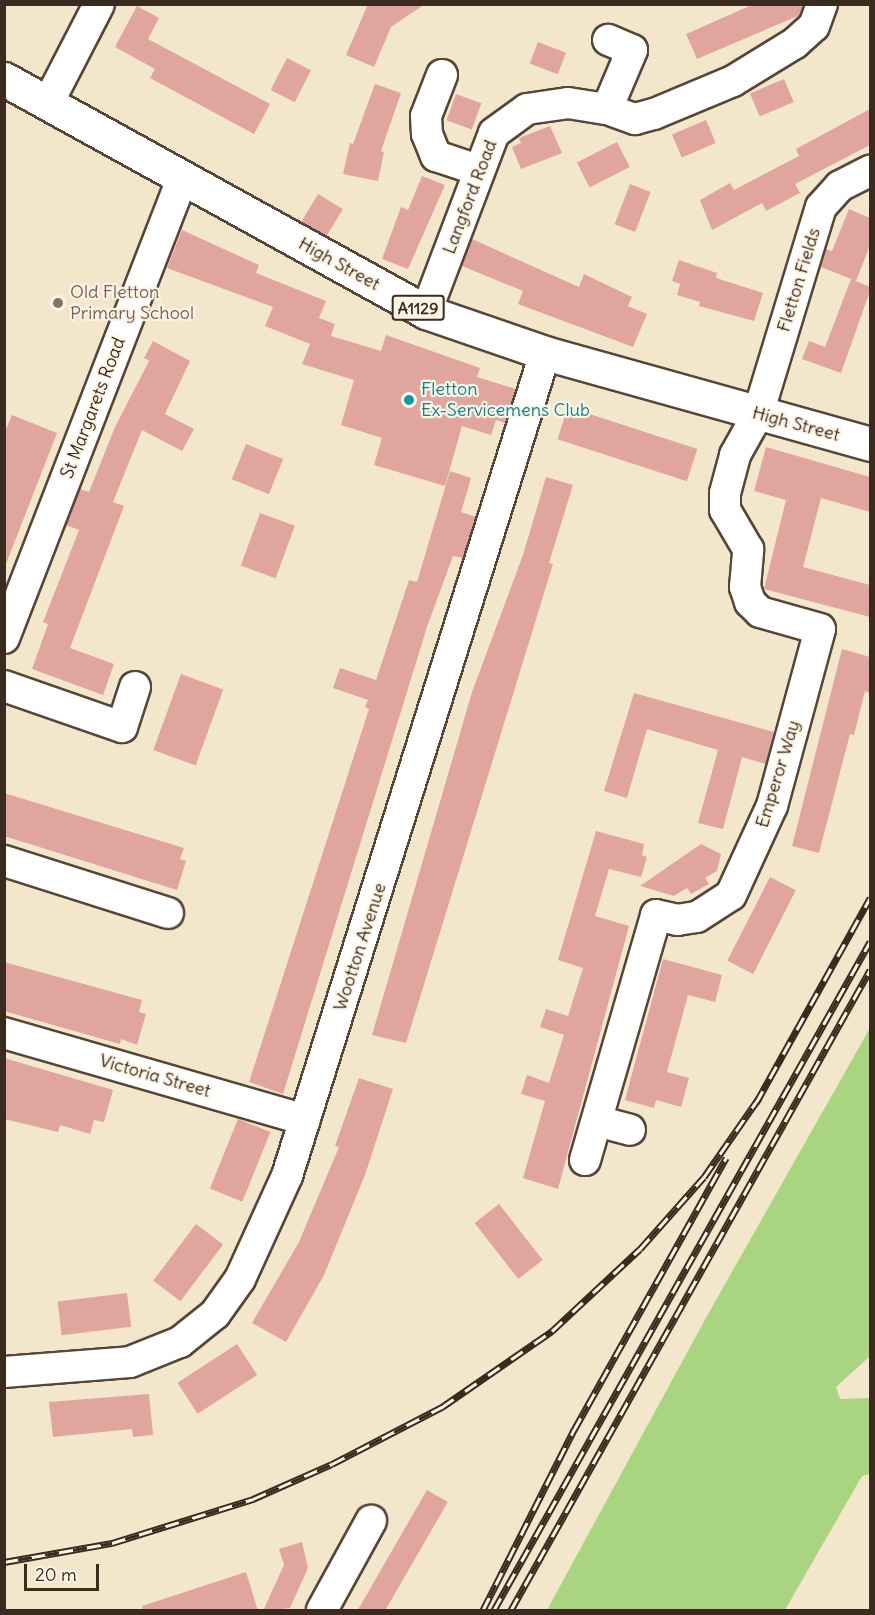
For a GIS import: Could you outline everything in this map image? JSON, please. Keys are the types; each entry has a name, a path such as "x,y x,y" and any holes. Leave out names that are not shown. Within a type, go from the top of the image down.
{"main road":[{"name":"High Street","path":"4,79 426,312 545,353 870,444"}],"street":[{"path":"48,103 99,4"},
{"name":"Langford Road","path":"426,312 478,170 494,133 527,109 568,103 607,109 635,119 733,81 795,43 814,26 822,4"},
{"path":"607,109 632,50 608,40"},
{"path":"442,75 426,116 427,134 436,156 478,170"},
{"name":"Fletton Fields","path":"758,414 821,207 840,186 870,171"},
{"name":"St Margarets Road","path":"4,638 182,178"},
{"name":"Wootton Avenue","path":"4,1371 130,1362 180,1342 216,1314 263,1236 305,1120 545,353"},
{"name":"Emperor Way","path":"585,1160 656,915 678,920 697,917 731,895 772,806 820,629 760,612 750,602 745,587 748,549 725,510 725,493 735,455 758,414"},
{"path":"4,686 122,727 135,687"},
{"path":"4,861 168,913"},
{"name":"Victoria Street","path":"4,1033 305,1120"},
{"path":"597,1120 630,1130"},
{"path":"322,1611 371,1521"}],"green space":[{"path":"870,1028 870,1356 836,1387 840,1399 870,1398 870,1474 862,1476 785,1610 547,1610 707,1316"}],"building":[{"path":"368,4 425,4 391,27 374,67 346,55"},
{"path":"754,4 803,4 800,15 697,59 686,34"},
{"path":"137,6 159,18 148,39 270,104 254,134 150,78 155,69 115,47"},
{"path":"538,42 566,53 558,74 530,63"},
{"path":"287,58 311,70 295,102 271,90"},
{"path":"784,79 794,102 760,116 750,93"},
{"path":"375,84 401,93 381,151 384,152 378,181 343,174 350,143 353,144"},
{"path":"456,94 481,103 472,130 446,120"},
{"path":"870,109 870,145 795,184 800,193 766,211 762,203 712,230 700,200 730,183 734,190 799,156 796,149"},
{"path":"706,120 716,143 682,157 672,134"},
{"path":"550,126 562,153 521,169 512,147 521,143 519,138"},
{"path":"617,142 630,167 590,187 577,162"},
{"path":"422,176 445,185 408,269 382,259 401,207 408,210"},
{"path":"630,184 651,192 635,232 615,224"},
{"path":"318,194 343,209 326,237 301,222"},
{"path":"849,209 870,218 870,245 856,281 821,267 826,249 832,251"},
{"path":"182,230 259,265 256,273 326,301 319,318 335,324 331,336 381,351 386,335 480,368 477,377 516,389 505,423 496,420 491,435 462,426 445,486 374,465 382,438 341,425 354,380 302,364 310,344 265,326 273,307 167,268"},
{"path":"472,239 579,287 584,274 632,297 628,306 647,314 633,347 518,304 523,291 462,266"},
{"path":"679,260 717,273 716,278 763,293 754,321 699,306 700,302 677,295 680,284 672,281"},
{"path":"851,279 870,287 870,291 841,373 802,359 809,341 825,347"},
{"path":"153,341 190,361 165,414 194,429 182,451 142,430 113,502 124,506 70,648 114,664 103,695 32,669 48,624 43,622 79,530 66,525 80,489 89,492 115,427 149,361 144,358"},
{"path":"568,407 697,449 687,481 557,439"},
{"path":"12,415 57,433 6,564 4,434"},
{"path":"246,444 283,459 269,494 232,479"},
{"path":"766,447 870,477 870,512 821,498 803,567 870,585 870,617 764,589 786,500 754,491"},
{"path":"450,471 471,478 461,512 476,517 463,558 453,556 427,627 283,1094 249,1082 369,709 365,707 368,700 333,688 340,668 376,680 409,580 417,582"},
{"path":"546,477 573,485 549,563 553,564 406,1043 372,1035 472,692 523,555"},
{"path":"260,513 295,526 276,578 241,566"},
{"path":"842,649 870,657 870,693 865,691 854,735 850,734 819,853 792,846"},
{"path":"181,674 223,689 196,766 153,750"},
{"path":"634,693 774,732 766,764 742,757 723,829 698,823 718,750 647,729 627,798 604,791"},
{"path":"4,793 184,848 180,859 186,861 177,890 4,836"},
{"path":"596,831 644,844 642,855 647,857 641,877 609,869 595,916 629,926 558,1189 523,1178 545,1101 521,1094 527,1075 549,1083 564,1035 540,1027 546,1009 568,1016 583,968 558,960"},
{"path":"701,844 721,854 717,871 705,878 709,884 691,894 687,888 674,896 640,886"},
{"path":"770,877 796,890 753,974 727,961"},
{"path":"663,959 722,975 715,1002 688,995 667,1072 689,1078 681,1107 656,1100 654,1108 625,1100"},
{"path":"4,962 142,1000 139,1012 146,1014 137,1045 121,1039 120,1044 4,1011"},
{"path":"4,1058 113,1090 104,1122 94,1120 90,1134 60,1125 58,1132 4,1119"},
{"path":"359,1078 393,1089 365,1175 324,1275 286,1342 252,1323 299,1242 339,1147 335,1146"},
{"path":"238,1119 270,1132 242,1202 210,1189"},
{"path":"499,1204 543,1260 518,1279 475,1223"},
{"path":"196,1224 223,1244 180,1301 153,1281"},
{"path":"127,1293 131,1327 62,1335 58,1302"},
{"path":"237,1344 257,1375 198,1414 177,1383"},
{"path":"149,1394 153,1435 133,1437 132,1429 53,1437 49,1402"},
{"path":"427,1490 448,1502 385,1610 358,1610"},
{"path":"302,1542 308,1568 290,1608 263,1611 284,1565 279,1549"},
{"path":"246,1572 258,1611 143,1611 142,1606"}],"railway":[{"path":"756,1103 870,898"},
{"path":"494,1610 870,942"},
{"path":"511,1610 870,970"},
{"path":"4,1562 112,1543 253,1499 332,1464 442,1407 552,1331 640,1249 704,1177 759,1098"},
{"path":"483,1610 574,1430 726,1158"}],"place":[{"name":"Old Fletton Primary School","path":"58,303"},
{"name":"Fletton Ex-Servicemens Club","path":"409,400"}]}
